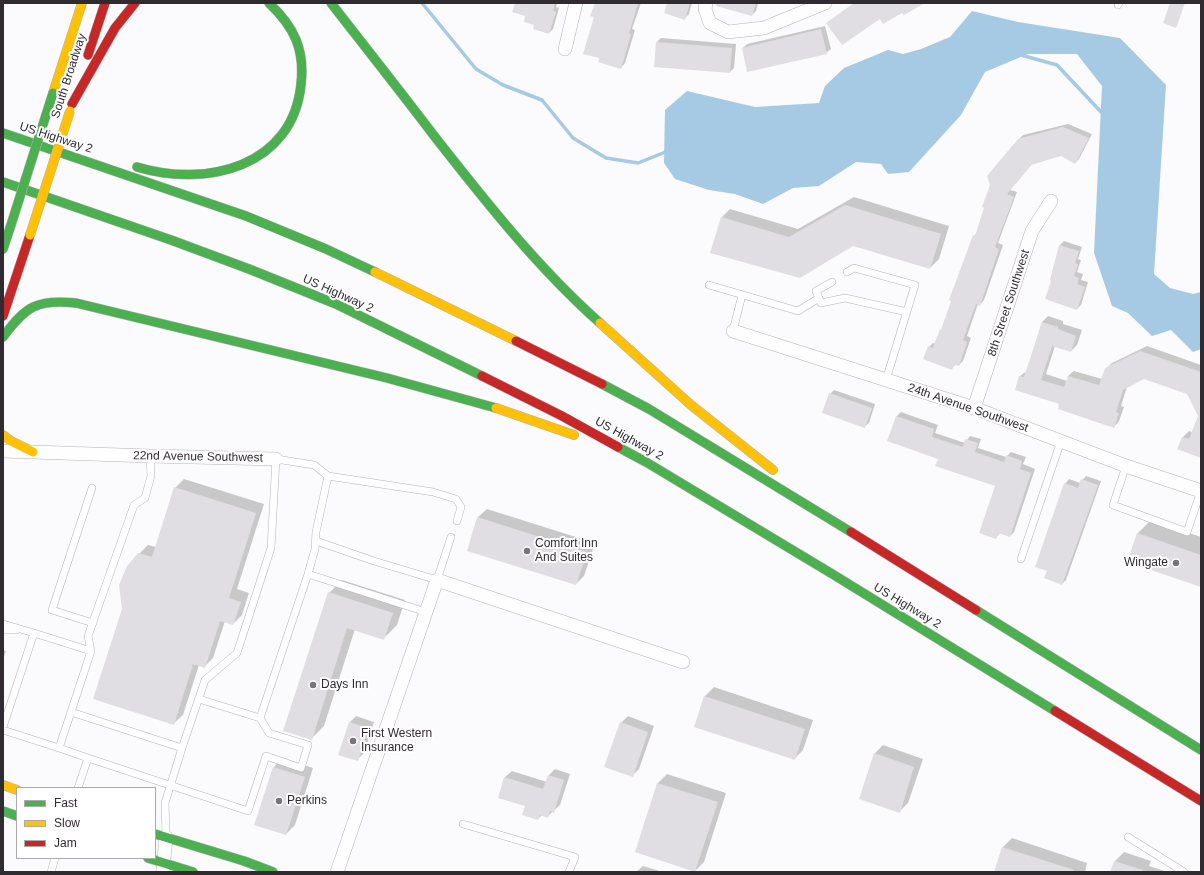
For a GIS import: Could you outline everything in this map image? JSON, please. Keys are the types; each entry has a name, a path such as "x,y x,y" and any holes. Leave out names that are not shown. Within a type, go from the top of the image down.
{"main road":[{"name":"South Broadway","path":"3,248 82,3"},
{"name":"South Broadway","path":"3,316 105,3"},
{"path":"71,108 115,28 135,3"},
{"path":"131,165 145,170 164,172 210,174 223,172 251,161 272,147 282,137 289,126 299,97 302,83 302,57 293,31 281,14 269,3"},
{"path":"331,3 471,184 552,277 586,311 685,400 783,476"},
{"name":"US Highway 2","path":"3,134 73,156 246,216 326,249 558,361 649,409 744,466 1201,750"},
{"path":"73,156 103,158"},
{"name":"US Highway 2","path":"3,182 263,274 336,304 562,416 646,462 1014,685 1201,801"},
{"path":"3,337 21,314 32,306 54,301 76,303 387,378 500,409 587,440 682,484"},
{"path":"3,435 11,442 32,452"},
{"path":"814,499 827,508 864,540"},
{"path":"1101,687 1169,719"},
{"path":"3,786 16,790"},
{"path":"3,811 16,816"},
{"path":"161,836 244,861 273,872"},
{"path":"150,859 163,867 193,872"}],"street":[{"path":"565,49 576,3"},
{"path":"706,3 704,9 710,24 728,32 764,28 825,3"},
{"name":"8th Street Southwest","path":"974,408 1032,231 1051,201"},
{"name":"24th Avenue Southwest","path":"733,331 974,408 1126,466 1201,491"},
{"name":"22nd Avenue Southwest","path":"3,451 276,459"},
{"path":"337,872 437,580 683,662"},
{"path":"161,836 163,867"}],"lane":[{"path":"847,272 854,268 915,285 886,380"},
{"path":"832,282 816,291 821,303 845,298 907,312"},
{"path":"709,285 798,311 819,298"},
{"path":"733,331 742,295"},
{"path":"1021,559 1061,441"},
{"path":"59,748 91,651 88,636 134,505 145,498 151,476 150,456"},
{"path":"276,459 314,465 328,476 433,492 456,499 461,507 456,521"},
{"name":"22nd Avenue Southwest","path":"161,836 165,803 205,680 237,653 271,548 276,459"},
{"path":"1126,466 1113,505 1187,532 1201,491"},
{"path":"260,718 316,549 316,532 328,476"},
{"path":"92,488 52,610 93,623"},
{"path":"316,540 374,561 437,580 451,537"},
{"path":"308,574 426,612"},
{"path":"3,624 91,651"},
{"path":"3,630 22,630"},
{"path":"34,633 3,728 88,758 248,810 266,756 301,768 308,745 269,733 260,718 199,699"},
{"path":"71,712 182,748"},
{"path":"78,787 88,758"},
{"path":"463,824 575,857 569,872"},
{"path":"1128,837 1184,872"},
{"path":"51,872 55,859"}],"water":[{"path":"972,11 1018,22 1120,38 1166,85 1154,274 1170,288 1193,294 1201,292 1201,349 1193,352 1171,330 1152,336 1128,313 1112,306 1094,253 1102,86 1077,54 1028,54 985,72 961,115 909,172 888,174 881,164 856,162 819,186 793,188 763,204 735,194 709,190 675,179 664,163 665,110 687,91 755,107 819,103 825,86 844,68 888,50 903,54 921,49 950,37"}],"building":[{"path":"515,3 555,3 553,11 556,12 549,34 533,29 534,25 524,22 525,16 512,12"},
{"path":"595,3 638,3 621,69 598,62 599,58 583,54 594,17 590,16"},
{"path":"667,3 690,3 685,20 664,13"},
{"path":"716,3 756,3 752,16 716,6"},
{"path":"854,3 925,3 904,15 902,13 883,24 880,19 842,45 826,23"},
{"path":"1170,3 1185,3 1176,28 1163,23"},
{"path":"821,29 827,54 747,72 742,48"},
{"path":"656,42 732,48 730,73 654,67"},
{"path":"1063,127 1089,138 1075,164 1061,156 1031,165 1007,194 1014,197 995,247 999,249 980,306 976,304 963,340 967,342 959,366 954,365 952,370 923,359 928,346 933,348 940,329 941,330 951,301 949,300 973,235 975,236 984,208 982,207 990,185 987,176 1018,139"},
{"path":"845,205 941,234 930,269 853,246 800,278 710,253 721,217 789,237"},
{"path":"1059,245 1079,251 1075,263 1078,264 1074,276 1079,278 1077,284 1085,287 1077,310 1045,299 1051,281"},
{"path":"1042,322 1058,327 1058,329 1076,336 1071,352 1052,346 1041,380 1064,387 1068,376 1099,385 1105,368 1140,351 1201,372 1201,458 1177,449 1182,437 1189,439 1198,416 1187,394 1144,379 1123,390 1116,412 1119,413 1114,428 1058,409 1059,404 1015,390 1019,376 1024,377"},
{"path":"829,393 872,408 865,428 822,413"},
{"path":"896,416 934,429 932,437 963,447 965,439 978,443 975,452 1004,462 1006,455 1022,461 1020,469 1031,473 1010,537 998,533 996,539 979,533 995,486 935,466 938,459 887,441"},
{"path":"1081,479 1098,485 1062,585 1044,578 1047,571 1035,567 1064,483 1078,488"},
{"path":"174,487 256,513 229,598 241,602 233,625 220,621 205,668 193,664 174,725 93,699 122,609 119,585 127,566 138,553 152,557"},
{"name":"Comfort Inn And Suites","path":"477,517 587,552 576,585 467,551"},
{"path":"1137,533 1201,555 1201,587 1127,562"},
{"name":"Days Inn","path":"328,592 393,613 384,640 347,628 312,740 283,731"},
{"path":"704,696 805,729 795,760 694,727"},
{"name":"First Western Insurance","path":"349,722 368,728 358,761 338,755"},
{"path":"620,722 648,732 633,777 604,767"},
{"path":"874,753 914,767 900,813 859,799"},
{"name":"Perkins","path":"273,767 305,777 286,835 254,825"},
{"path":"548,775 564,780 554,813 550,811 548,818 540,815 538,820 522,815 525,806 498,798 504,777 543,789"},
{"path":"657,783 718,802 695,872 635,852"},
{"path":"1002,847 1074,870 1074,872 994,872"},
{"path":"1114,861 1143,870 1143,872 1110,872"}],"waterway":[{"path":"422,3 476,69 503,85 542,100 573,138 606,158 638,163 668,151"},
{"path":"1021,55 1057,65 1102,113"}],"traffic: fast":[{"path":"137,167 164,173 191,175 217,172 242,164 264,152 282,135 294,112 301,84 301,60 296,39 291,30 278,12 269,3"},
{"path":"331,3 435,137 513,234 555,280 600,323"},
{"path":"10,228 53,93"},
{"path":"3,133 246,216 326,249 375,272"},
{"path":"3,182 171,240 336,304 482,376"},
{"path":"3,249 10,228"},
{"path":"3,337 19,318 34,307 51,302 76,303 387,378 496,408"},
{"path":"602,384 649,409 851,532"},
{"path":"618,447 646,462 834,575 1055,711"},
{"path":"976,610 1201,750"},
{"path":"3,811 16,816"},
{"path":"156,834 244,861 273,872"},
{"path":"151,859 193,872"}],"traffic: slow":[{"path":"53,93 82,3"},
{"path":"30,235 70,111"},
{"path":"375,272 516,341"},
{"path":"600,323 691,405 773,470"},
{"path":"496,408 574,435"},
{"path":"3,435 11,441 33,452"},
{"path":"3,785 16,790"}],"traffic: jam":[{"path":"88,55 105,3"},
{"path":"72,104 115,28 135,3"},
{"path":"3,316 30,235"},
{"path":"516,341 602,384"},
{"path":"482,376 562,416 618,447"},
{"path":"851,532 976,610"},
{"path":"1055,711 1201,801"}],"place":[{"name":"Comfort Inn And Suites","path":"527,551"},
{"name":"Wingate","path":"1176,563"},
{"name":"Days Inn","path":"313,685"},
{"name":"First Western Insurance","path":"353,741"},
{"name":"Perkins","path":"279,801"}]}
